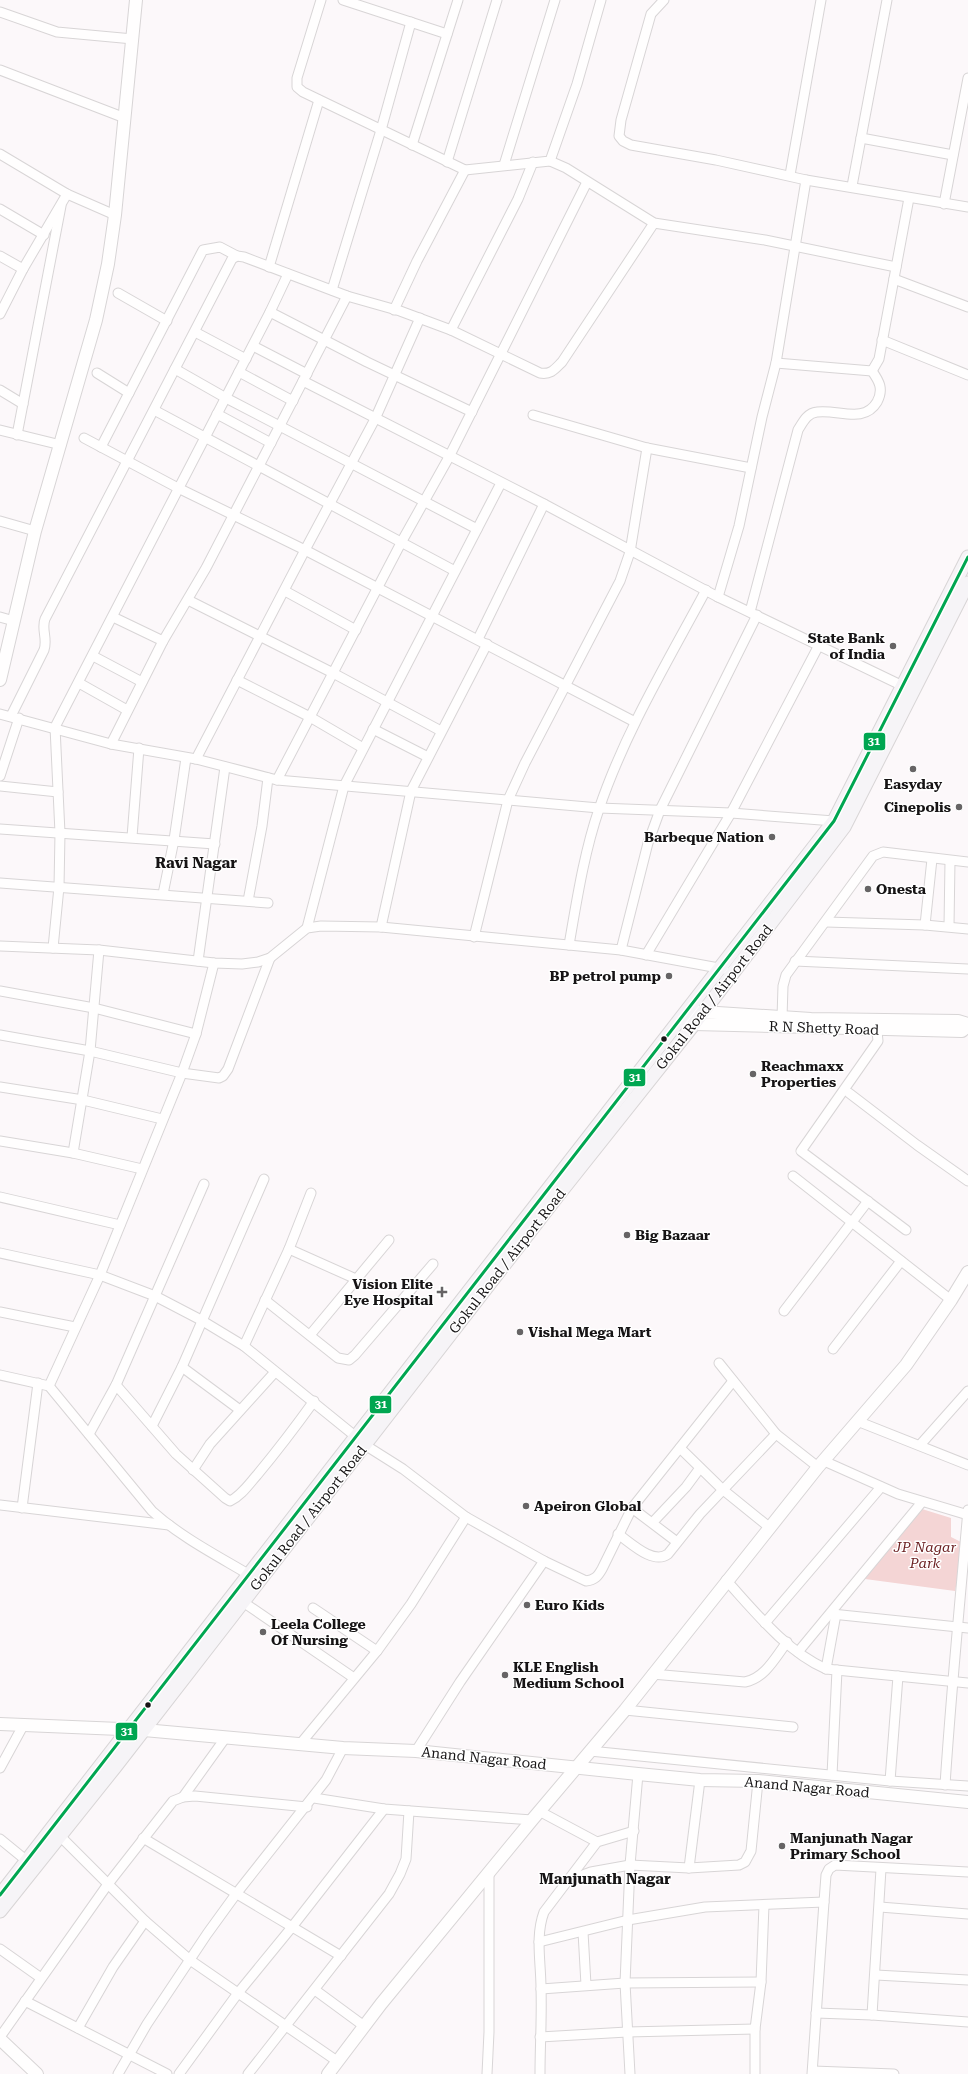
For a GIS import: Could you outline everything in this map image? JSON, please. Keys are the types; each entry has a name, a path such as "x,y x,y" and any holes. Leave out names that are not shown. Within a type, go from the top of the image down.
{"main road":[{"name":"Gokul Road / Airport Road","path":"360,1440 698,1019 844,827 968,557"},
{"name":"Gokul Road / Airport Road","path":"0,1895 128,1730 254,1578 834,820 968,583"},
{"name":"Gokul Road / Airport Road","path":"0,1911 144,1730 243,1602 254,1578"}],"street":[{"path":"0,680 35,531 96,320 108,264 115,215 136,0"},
{"path":"321,0 297,78 297,87 319,100 447,162 465,170 550,161 566,168 654,222 795,246 896,267"},
{"path":"343,0 447,34"},
{"path":"412,145 458,0"},
{"path":"447,162 497,0"},
{"path":"504,165 555,0"},
{"path":"550,161 577,84 601,0"},
{"path":"664,0 651,14 621,120 619,136 623,141 631,145 806,180 852,186 908,198 968,207"},
{"path":"790,176 821,0"},
{"path":"852,186 887,0"},
{"path":"0,12 57,32 132,39"},
{"path":"332,290 381,130 411,22"},
{"path":"0,70 125,118"},
{"path":"944,204 968,83"},
{"path":"269,267 319,100"},
{"path":"861,138 953,155"},
{"path":"0,154 67,194 115,215"},
{"path":"451,330 518,199 533,162"},
{"path":"394,310 417,261 465,170"},
{"path":"718,597 739,526 762,416 776,363 806,180"},
{"path":"248,901 262,826 273,779 310,717 402,541 449,457 587,182"},
{"path":"0,314 3,302 67,194"},
{"path":"872,371 879,359 908,198"},
{"path":"17,434 60,206"},
{"path":"0,209 44,235"},
{"path":"101,447 203,250 220,247 237,256 347,296 420,318 451,330 540,373 546,374 553,372 579,338 654,222"},
{"path":"0,256 23,269"},
{"path":"0,776 15,717 46,644 43,624 45,619 230,263 237,256"},
{"path":"53,948 59,887 60,833 55,728 114,617 178,488 253,346 288,274"},
{"path":"894,279 968,307"},
{"path":"118,293 167,321"},
{"path":"111,744 163,641 188,600 233,516 347,296"},
{"path":"270,312 472,412"},
{"path":"196,759 285,591 304,550 375,419 396,375 420,318"},
{"path":"195,332 246,359"},
{"path":"882,340 968,375"},
{"path":"253,346 375,419 544,504 630,552 718,597 908,689"},
{"path":"776,363 872,371"},
{"path":"176,369 226,398 477,529"},
{"path":"621,950 648,843 660,810 754,614 798,430 809,415 817,412 859,415 873,408 880,396 881,390 880,383 872,371"},
{"path":"239,372 293,401"},
{"path":"97,373 129,393"},
{"path":"0,390 23,404"},
{"path":"154,410 402,541 455,571"},
{"path":"217,414 271,443"},
{"path":"533,415 647,448 751,468"},
{"path":"0,430 61,445"},
{"path":"84,438 178,488 304,550 478,639 635,722"},
{"path":"474,937 508,800 525,763 620,581 630,552 647,448"},
{"path":"307,928 344,786 501,483"},
{"path":"478,639 544,504"},
{"path":"0,521 35,531"},
{"path":"569,945 587,847 599,808 635,722 706,590"},
{"path":"285,591 356,630"},
{"path":"188,600 334,673 442,731"},
{"path":"0,617 14,621"},
{"path":"114,617 163,641"},
{"path":"380,927 411,791 487,644"},
{"path":"646,955 731,813 819,645"},
{"path":"93,656 142,682"},
{"path":"237,680 310,717 364,748"},
{"path":"79,683 127,710"},
{"path":"0,714 111,744 196,759 273,779 599,808 731,813 834,820"},
{"path":"373,729 428,757"},
{"path":"132,837 139,748"},
{"path":"163,894 174,840 186,758"},
{"path":"198,962 225,767"},
{"path":"0,786 58,792"},
{"path":"0,829 132,837 215,844"},
{"path":"775,1020 784,980 795,961 826,922 869,860 877,853 884,852 932,859 968,862"},
{"path":"925,925 932,859"},
{"path":"949,926 950,861"},
{"path":"0,883 208,897 268,903"},
{"path":"826,922 949,926 968,929"},
{"path":"0,946 99,950 198,962 250,963 270,958 307,928 321,926 380,927 621,950 734,970"},
{"path":"73,1153 90,1052 99,950"},
{"path":"0,1035 90,1052 182,1073 219,1078 223,1076 228,1069 270,958"},
{"path":"795,961 968,969"},
{"path":"49,1386 100,1275 162,1119 182,1073 196,1034 214,963"},
{"path":"0,991 94,1008 196,1034"},
{"name":"R N Shetty Road","path":"683,1016 698,1019 775,1020 962,1031 968,1025"},
{"path":"876,1026 878,1041 801,1150 906,1230"},
{"path":"0,1087 83,1100 162,1119"},
{"path":"849,1093 917,1145 968,1181"},
{"path":"0,1141 73,1153 142,1169"},
{"path":"793,1176 951,1300"},
{"path":"152,1426 182,1367 264,1179"},
{"path":"89,1434 116,1385 204,1184"},
{"path":"244,1346 288,1249 311,1193"},
{"path":"0,1197 120,1225"},
{"path":"784,1311 868,1201"},
{"path":"310,1335 389,1240"},
{"path":"288,1249 356,1279"},
{"path":"0,1253 100,1275 155,1296 202,1320 244,1346 275,1372 314,1401 360,1440 403,1469 466,1517 544,1561 586,1581 592,1580 598,1576 632,1508 733,1381"},
{"path":"833,1349 901,1261"},
{"path":"265,1300 338,1358 349,1360 355,1355 433,1264"},
{"path":"328,2074 364,2026 535,1815 625,1710 769,1527 857,1421 906,1366 951,1300 968,1272"},
{"path":"0,1312 75,1327"},
{"path":"719,1363 776,1434 821,1464 922,1502 968,1515"},
{"path":"182,1367 240,1410"},
{"path":"193,1470 210,1444 275,1372"},
{"path":"0,1375 49,1386 152,1510 168,1525 214,1555 254,1578"},
{"path":"22,1508 38,1383"},
{"path":"116,1385 176,1454 224,1498 230,1501 235,1498 284,1443 314,1401"},
{"path":"920,1445 964,1403 968,1391"},
{"path":"857,1421 968,1465"},
{"path":"618,1534 657,1558 662,1558 668,1554 722,1489 776,1434"},
{"path":"680,1448 722,1489 769,1527"},
{"path":"653,1522 686,1487 700,1468"},
{"path":"765,1623 881,1487"},
{"path":"798,1652 834,1614 922,1502"},
{"path":"0,1505 168,1525"},
{"path":"632,1508 653,1522 677,1542"},
{"path":"945,1785 952,1681 964,1566 968,1510"},
{"path":"301,1743 377,1651 411,1604 466,1517"},
{"path":"416,1751 460,1682 544,1561"},
{"path":"726,1580 765,1623 812,1663 826,1670 968,1683"},
{"path":"243,1602 354,1678"},
{"path":"312,1608 377,1651"},
{"path":"834,1614 968,1628"},
{"path":"826,1670 834,1614"},
{"path":"652,1674 745,1682 754,1680 763,1674 787,1642"},
{"path":"832,1775 837,1670"},
{"path":"890,1781 898,1676"},
{"path":"625,1710 794,1727"},
{"name":"Anand Nagar Road","path":"0,1724 144,1730 343,1748 416,1751 700,1780 758,1781 968,1802"},
{"path":"0,1768 24,1724"},
{"path":"183,1797 226,1737"},
{"path":"118,2074 147,2024 190,1960 236,1894 314,1798 326,1780 343,1748"},
{"path":"590,1751 890,1781 968,1786"},
{"path":"630,2074 625,1983 630,1865 638,1774"},
{"path":"689,1868 700,1780"},
{"path":"569,1880 591,1872 630,1865 689,1868 739,1865 744,1862 751,1852 758,1781"},
{"path":"37,2074 0,2038 108,1884 173,1801 183,1797 195,1796 307,1807"},
{"path":"314,1798 384,1809 409,1811 535,1815 597,1842"},
{"path":"179,2074 238,1992 292,1927 384,1809"},
{"path":"248,2074 389,1894 406,1859 409,1811"},
{"path":"540,2074 541,1989 539,1942 541,1920 544,1912 597,1842 634,1831"},
{"path":"60,1836 145,1921 190,1960 337,2061"},
{"path":"143,1838 341,1956"},
{"path":"0,1839 27,1861"},
{"path":"894,2074 813,2073 826,1875 829,1869 835,1866 968,1872"},
{"path":"872,2015 876,1975 881,1869"},
{"path":"487,2074 489,2032 489,1873"},
{"path":"539,1942 628,1920 705,1907 824,1902"},
{"path":"755,2074 755,2029 761,1982 764,1905"},
{"path":"880,1907 968,1914"},
{"path":"78,2028 113,1967 145,1921"},
{"path":"583,1932 586,1985"},
{"path":"0,1949 41,1978"},
{"path":"876,1975 968,1980"},
{"path":"541,1989 625,1983 761,1982"},
{"path":"315,1990 364,2026"},
{"path":"25,2001 167,2074"},
{"path":"816,2014 872,2015 968,2022"},
{"path":"540,2037 627,2032 755,2029"}],"green space":[{"name":"JP Nagar Park","path":"922,1509 951,1518 951,1537 965,1544 955,1591 865,1579"}],"transit line":[{"name":"31","path":"0,1895 834,821 968,557"}],"place":[{"name":"State Bank of India","path":"893,646"},
{"name":"Easyday","path":"913,769"},
{"name":"Cinepolis","path":"959,807"},
{"name":"Barbeque Nation","path":"772,837"},
{"name":"Onesta","path":"868,889"},
{"name":"BP petrol pump","path":"669,976"},
{"name":"Reachmaxx Properties","path":"753,1074"},
{"name":"Big Bazaar","path":"627,1235"},
{"name":"Vision Elite Eye Hospital","path":"442,1292"},
{"name":"Vishal Mega Mart","path":"520,1332"},
{"name":"Apeiron Global","path":"526,1506"},
{"name":"Euro Kids","path":"527,1605"},
{"name":"Leela College Of Nursing","path":"263,1632"},
{"name":"KLE English Medium School","path":"505,1675"},
{"name":"Manjunath Nagar Primary School","path":"782,1846"}],"district":[{"name":"Ravi Nagar","path":"196,863"},
{"name":"Manjunath Nagar","path":"605,1879"}]}
